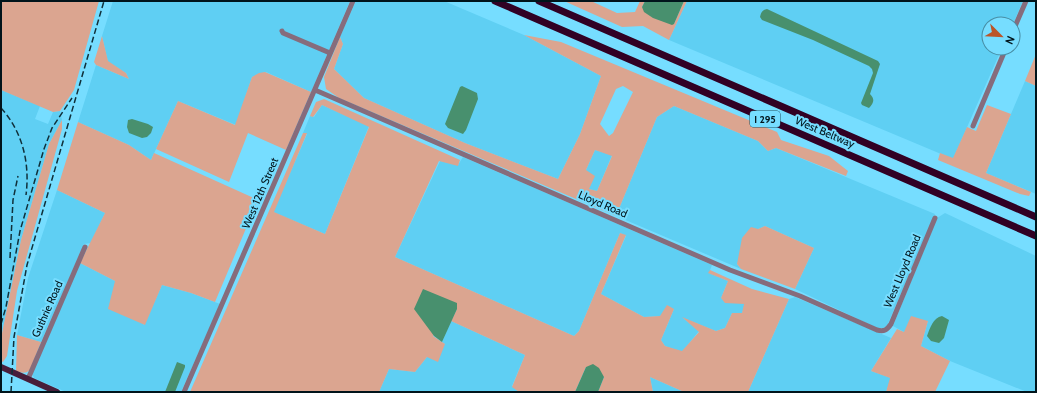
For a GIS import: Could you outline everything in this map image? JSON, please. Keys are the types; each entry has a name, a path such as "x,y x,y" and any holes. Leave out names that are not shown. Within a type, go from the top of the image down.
{"highway":[{"name":"West Beltway","path":"495,1 1036,236"},
{"name":"West Beltway","path":"539,1 1036,217"}],"main road":[{"path":"1,367 57,392"}],"street":[{"name":"West 12th Street","path":"184,392 353,1"},
{"path":"1020,16 1026,1"},
{"path":"282,31 283,33 330,53"},
{"path":"973,126 1003,56"},
{"name":"Lloyd Road","path":"315,90 730,270 800,296 877,330 885,331"},
{"name":"West Lloyd Road","path":"885,331 891,324 935,218"},
{"name":"Guthrie Road","path":"28,379 85,247"}],"shaded area":[{"path":"1,1 99,1 74,90 60,111 53,112 1,90"},
{"path":"113,1 350,1 311,92 266,72 252,77 236,125 178,101 151,160 129,145 78,122 96,65 129,79 126,73 108,62 102,36"},
{"path":"356,1 444,1 524,35 601,76 580,134 558,179 465,143 364,98 334,69 343,44 340,37"},
{"path":"564,1 591,1 617,13 635,12 640,1 645,1 642,7 674,24 684,1 687,1 669,40 643,26 622,27"},
{"path":"645,1 684,1 674,24 672,25 653,18 644,12 642,7"},
{"path":"687,1 1023,1 1016,16 981,16 981,56 998,56 953,159 669,40"},
{"path":"767,9 878,61 880,64 870,94 873,101 869,108 861,103 873,73 869,66 813,40 762,20 760,17 761,13"},
{"path":"524,35 561,42 777,132 781,140 829,156 848,171 846,176 776,148 768,151 758,141 674,106 657,117 616,216 339,98 326,89 324,77 340,37 343,44 334,69 364,98 465,143 558,179 580,134 601,76","holes":["623,86 633,92 613,133 609,136 600,124 616,89","595,150 612,156 597,191 589,189 595,176 586,170"]},
{"path":"102,36 108,61 126,73 129,79 96,65 94,62"},
{"path":"1036,54 1036,86 1025,81"},
{"path":"265,72 311,92 286,150 248,133 229,182 156,149 178,101 235,125 252,77 259,73"},
{"path":"1025,81 1036,86 1036,194 986,173"},
{"path":"462,86 477,93 478,99 463,134 448,128 445,124 460,87"},
{"path":"1,90 40,106 35,119 48,124 53,112 60,111 62,120 49,144 21,240 1,338"},
{"path":"324,99 460,160 458,166 439,161 395,257 574,336 579,331 620,233 626,235 601,294 644,317 660,316 667,305 674,309 661,340 665,346 682,351 699,332 682,317 716,331 725,328 732,313 742,313 744,304 725,303 721,298 728,281 708,273 710,270 752,289 789,299 748,392 684,392 650,377 653,392 598,392 604,377 586,367 575,392 519,392 512,387 525,355 451,321 457,309 433,336 445,344 438,362 427,357 415,372 389,369 379,392 190,392 303,133 307,133 274,212 325,234 369,127 322,105 313,117 310,116 316,102"},
{"path":"322,105 369,126 325,234 273,212 307,134 303,133 310,116 314,117"},
{"path":"987,105 1011,114 986,173 1031,192 1029,196 1020,194 938,160 940,153 953,158 967,127 976,131"},
{"path":"674,106 758,141 768,151 776,148 935,214 887,326 877,328 795,289 814,248 765,226 758,229 737,264 741,269 616,216 657,117"},
{"path":"132,119 153,127 151,133 147,137 142,138 129,133 127,127 128,120"},
{"path":"62,120 62,129 17,291 7,356 3,362 1,361 1,338 21,240 49,144"},
{"path":"78,122 129,145 151,160 154,153 258,200 215,302 191,293 162,285 145,325 108,309 115,281 80,263 105,213 57,190"},
{"path":"595,150 612,155 597,191 589,189 586,170"},
{"path":"463,157 712,265 709,273 728,281 721,298 745,304 742,313 732,313 725,328 716,331 683,318 699,331 682,352 665,346 661,340 674,309 660,316 644,317 601,294 626,236 620,233 579,331 574,336 395,257 440,161 458,165"},
{"path":"57,190 105,213 91,243 84,244 41,342 17,335 28,278"},
{"path":"945,213 1036,256 1036,392 1027,392 950,361 921,346 928,321 904,332 893,326 937,218"},
{"path":"765,226 814,248 795,289 741,269 737,264 742,238 751,227 758,229"},
{"path":"80,263 115,281 144,325 162,285 191,293 220,304 181,392 66,392 34,378 32,374"},
{"path":"423,289 457,303 457,309 442,342 434,336 414,309"},
{"path":"795,297 891,338 871,371 891,378 886,392 748,392 789,299"},
{"path":"911,316 928,321 921,346 950,361 935,392 886,392 890,378 871,371 897,329 904,332"},
{"path":"942,316 949,320 944,338 939,343 931,341 927,336 934,321"},
{"path":"451,321 525,355 512,386 519,392 379,392 389,369 415,372 427,357 445,344 442,342"},
{"path":"17,335 41,342 30,370 25,373 16,371"},
{"path":"177,362 185,365 185,367 175,392 165,392"},
{"path":"593,364 599,368 604,377 598,392 575,392 586,367"},
{"path":"650,377 684,392 653,392"}],"railway":[{"path":"11,392 14,337 27,265 104,1"},
{"path":"1,324 6,307 20,231 44,149 52,128 72,98"},
{"path":"1,108 9,117 20,138 26,160 26,195"},
{"path":"10,258 13,200 18,176"}]}
